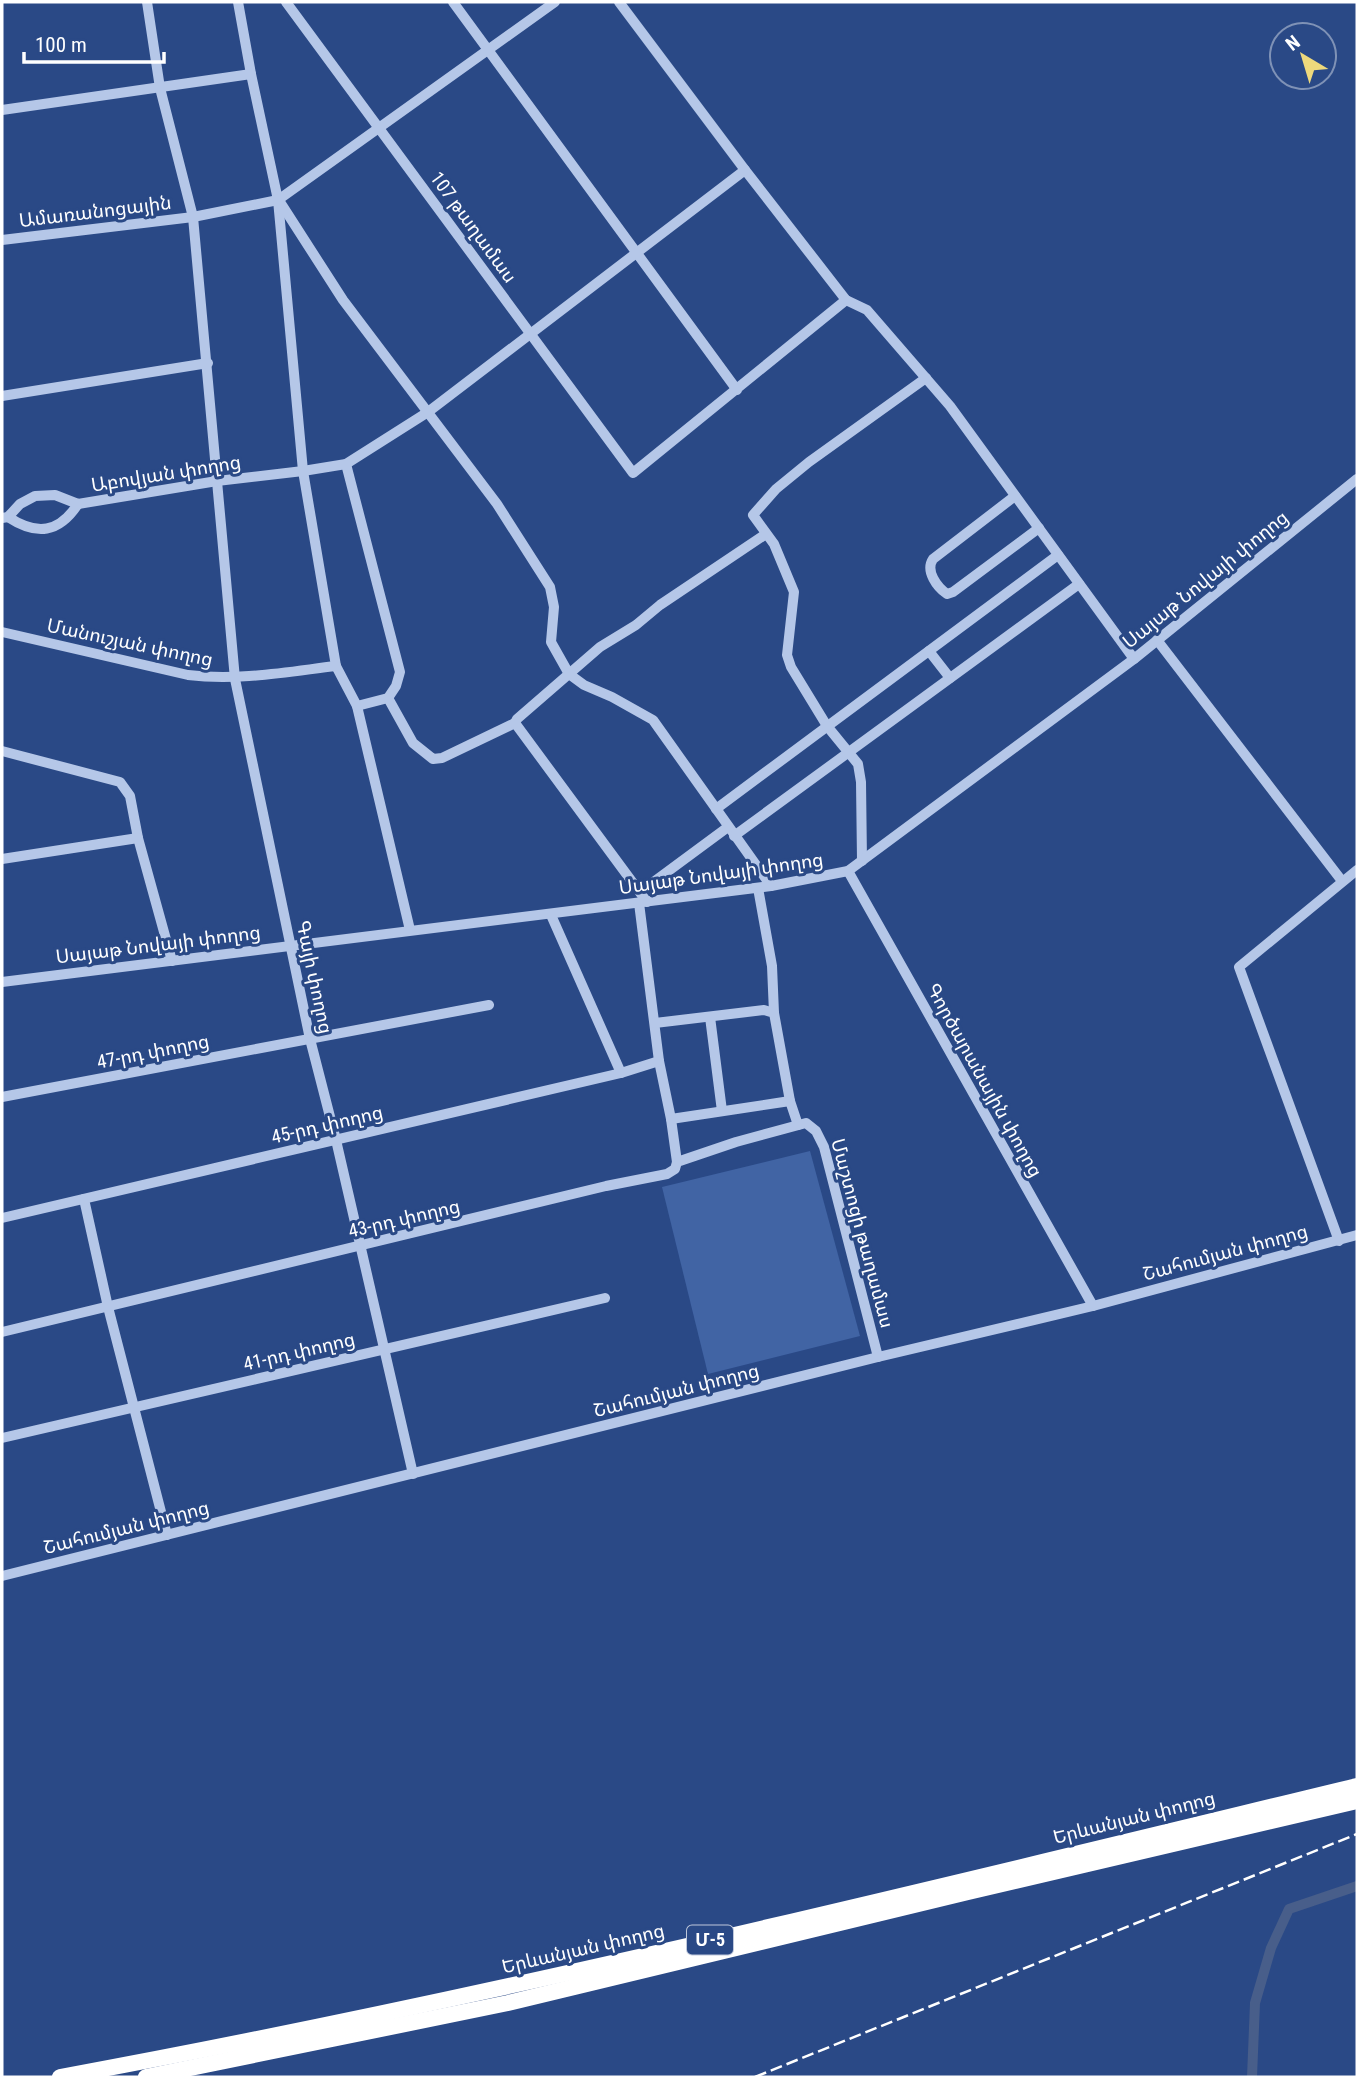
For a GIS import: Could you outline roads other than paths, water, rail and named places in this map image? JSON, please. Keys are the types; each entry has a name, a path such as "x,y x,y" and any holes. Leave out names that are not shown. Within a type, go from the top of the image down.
{"highway":[{"name":"Երևանյան փողոց","path":"146,2077 674,1956 968,1892 1315,1803 1357,1786"},
{"name":"Երևանյան փողոց","path":"1315,1803 1357,1801"},
{"name":"Երևանյան փողոց","path":"60,2077 507,1996"}],"street":[{"path":"147,2 160,88 193,217 217,481"},
{"path":"238,2 278,200 303,471 336,666 357,706 410,930"},
{"name":"107 թաղամաս","path":"286,2 633,473 737,390"},
{"path":"453,2 737,390 846,300"},
{"path":"278,200 555,2"},
{"path":"620,2 846,300 867,310 950,406 1134,659"},
{"path":"2,110 251,74"},
{"path":"357,706 388,698 400,673 346,464 428,412 745,170"},
{"path":"278,200 344,300 496,504 550,587 554,607 551,642 569,674 584,685 653,720 771,887"},
{"name":"Ամառանոցային","path":"2,240 193,217 278,200"},
{"path":"2,396 208,363"},
{"path":"862,861 861,782 858,764 827,726 791,667 788,655 793,592 780,556 753,515 776,489 809,462 926,378"},
{"name":"Աբովյան փողոց","path":"5,517 35,496 55,495 78,504 217,481 346,464"},
{"name":"Սայաթ Նովայի փողոց","path":"2,982 410,930 551,915 642,899 771,887 848,871 1134,659 1357,479"},
{"name":"Գայի փողոց","path":"217,481 235,678 310,1040 336,1140 413,1474"},
{"path":"1015,496 933,559 930,570 935,581 944,593 953,592 1039,528"},
{"path":"5,517 36,529 54,527 69,519 78,504"},
{"path":"388,698 413,743 433,759 442,758 515,723 600,647 766,534"},
{"path":"716,809 1058,555"},
{"path":"642,899 731,832 850,752 1079,584"},
{"name":"Մանուշյան փողոց","path":"2,632 188,675 235,678 336,666"},
{"path":"1157,640 1342,881"},
{"path":"929,651 950,678"},
{"path":"515,723 642,899 659,1061 677,1162"},
{"path":"2,751 120,782 130,796 138,838 172,961"},
{"path":"2,859 138,838"},
{"path":"1339,1241 1239,967 1357,870"},
{"name":"Գործարանային փողոց","path":"848,871 1093,1306"},
{"name":"Մաշտոցի թաղամաս","path":"758,888 772,966 774,1013 790,1101 802,1124 816,1131 824,1147 878,1357"},
{"path":"551,915 621,1073"},
{"name":"47-րդ փողոց","path":"2,1097 489,1005"},
{"path":"655,1023 764,1010 774,1013"},
{"path":"710,1017 722,1111"},
{"name":"45-րդ փողոց","path":"2,1217 621,1073 659,1061"},
{"path":"671,1119 790,1101"},
{"name":"43-րդ փողոց","path":"2,1332 606,1186 667,1174 675,1169 677,1162 802,1124"},
{"path":"83,1199 167,1535"},
{"name":"Շահումյան փողոց","path":"2,1576 878,1357 1093,1306 1357,1235"},
{"name":"41-րդ փողոց","path":"2,1438 605,1298"}],"waterway":[{"path":"1252,2077 1255,2003 1271,1948 1289,1909 1357,1886"}],"railway":[{"path":"755,2077 1357,1834"}]}
